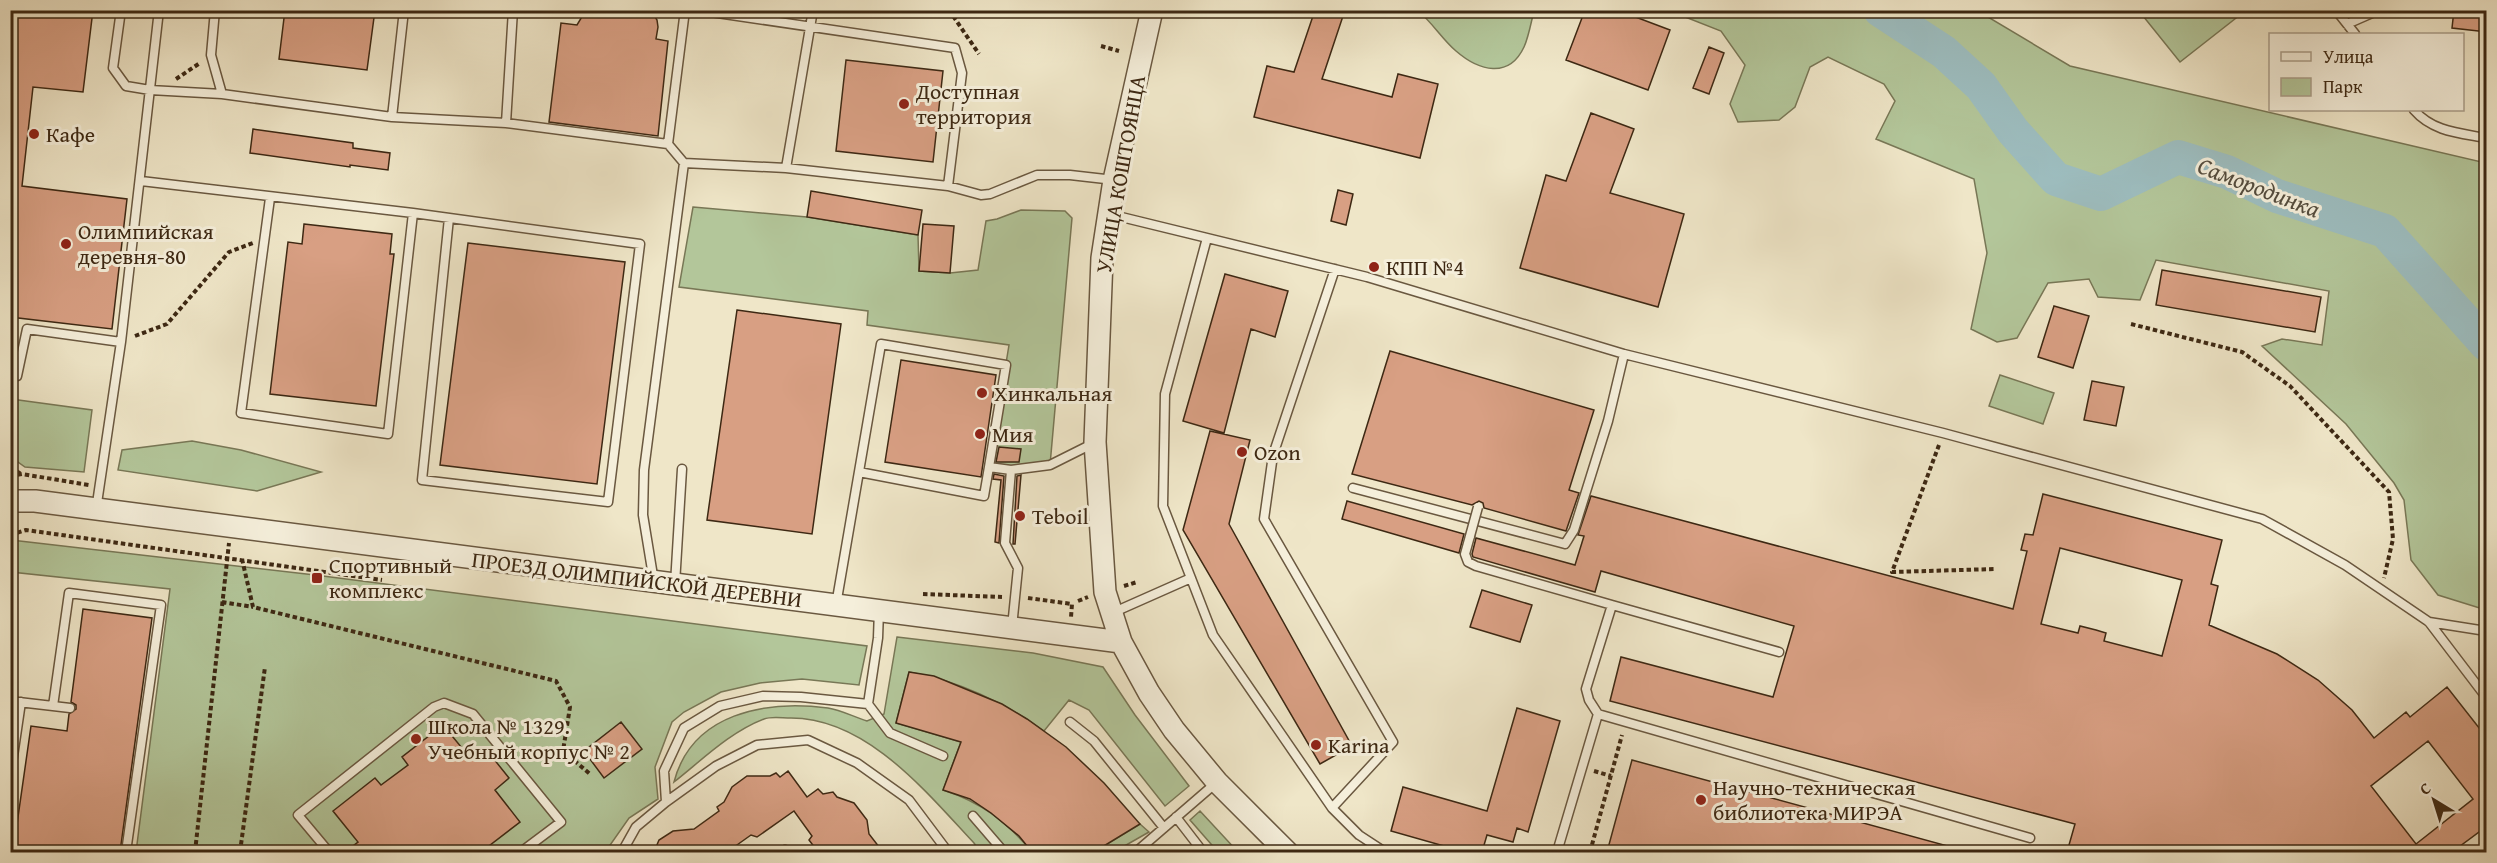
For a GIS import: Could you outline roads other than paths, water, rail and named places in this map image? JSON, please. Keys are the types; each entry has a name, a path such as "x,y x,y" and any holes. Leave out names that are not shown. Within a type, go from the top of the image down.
{"street":[{"name":"УЛИЦА КОШТОЯНЦА","path":"1152,10 1114,180 1102,258 1095,442 1105,592 1121,642 1174,730 1217,782 1287,852"},
{"name":"ПРОЕЗД ОЛИМПИЙСКОЙ ДЕРЕВНИ","path":"10,501 35,501 1121,642"}],"lane":[{"path":"121,10 113,68 126,86 150,90 222,94 392,117 506,123 668,144 684,163 786,168 948,186 981,195 990,194 1037,175 1070,175 1114,180"},
{"path":"96,510 121,342 159,10"},
{"path":"215,10 211,55 222,94"},
{"path":"392,117 404,10"},
{"path":"506,123 513,10"},
{"path":"668,144 685,10"},
{"path":"697,10 955,48 962,73 948,186"},
{"path":"786,168 813,10"},
{"path":"2336,10 2354,33"},
{"path":"2347,24 2379,10"},
{"path":"2416,111 2428,124 2438,128 2487,138"},
{"path":"654,582 643,515 644,470 684,163"},
{"path":"141,182 413,213 640,244 608,502 422,480 449,218"},
{"path":"270,198 241,413 388,434 413,213"},
{"path":"1109,214 1335,269 1624,354 1943,433 2262,519 2345,565 2429,622 2487,697"},
{"path":"1207,237 1165,394 1163,506 1213,635 1332,808 1359,835 1384,852"},
{"path":"1332,808 1393,742 1264,519 1273,455 1335,269"},
{"path":"10,376 17,376 27,329 121,342"},
{"path":"836,605 881,344 1006,365 984,496 859,472"},
{"path":"1353,488 1565,544 1574,530 1608,421 1624,354"},
{"path":"989,467 1011,470 1050,465 1095,442"},
{"path":"675,585 682,469"},
{"path":"1011,470 1005,543 1018,568 1012,627"},
{"path":"1478,507 1465,554 1468,562 1476,566 1779,652"},
{"path":"1112,614 1191,578"},
{"path":"53,706 69,593 161,604 126,852"},
{"path":"1612,605 1586,689 1589,700 1598,714 2030,838"},
{"path":"879,610 878,639 868,704 890,733 943,756"},
{"path":"2429,622 2487,631"},
{"path":"666,802 664,771 684,728 720,706 763,696 801,697 868,704"},
{"path":"10,701 70,708"},
{"path":"10,777 21,702"},
{"path":"329,852 298,815 434,707 444,703 473,714 561,822 521,852"},
{"path":"1557,852 1598,714"},
{"path":"1070,722 1094,741 1164,828"},
{"path":"622,852 636,827 716,766 757,745 808,740 858,763 909,800 948,852"},
{"path":"1136,852 1217,782"},
{"path":"973,816 1004,852"},
{"path":"1176,817 1203,852"},
{"path":"782,852 785,850 787,852"}],"waterway":[{"name":"Самородинка","path":"1880,10 1944,52 1981,86 2013,131 2056,179 2101,194 2178,157 2227,172 2277,196 2385,231 2486,344"}],"place":[{"name":"Доступная территория","path":"904,104"},
{"name":"Кафе","path":"34,134"},
{"name":"Олимпийская деревня-80","path":"66,244"},
{"name":"КПП №4","path":"1374,267"},
{"name":"Хинкальная","path":"982,393"},
{"name":"Мия","path":"980,434"},
{"name":"Ozon","path":"1242,452"},
{"name":"Teboil","path":"1020,516"},
{"name":"Спортивный комплекс","path":"317,578"},
{"name":"Школа № 1329. Учебный корпус № 2","path":"416,739"},
{"name":"Karina","path":"1316,745"},
{"name":"Научно-техническая библиотека МИРЭА","path":"1701,800"}]}
